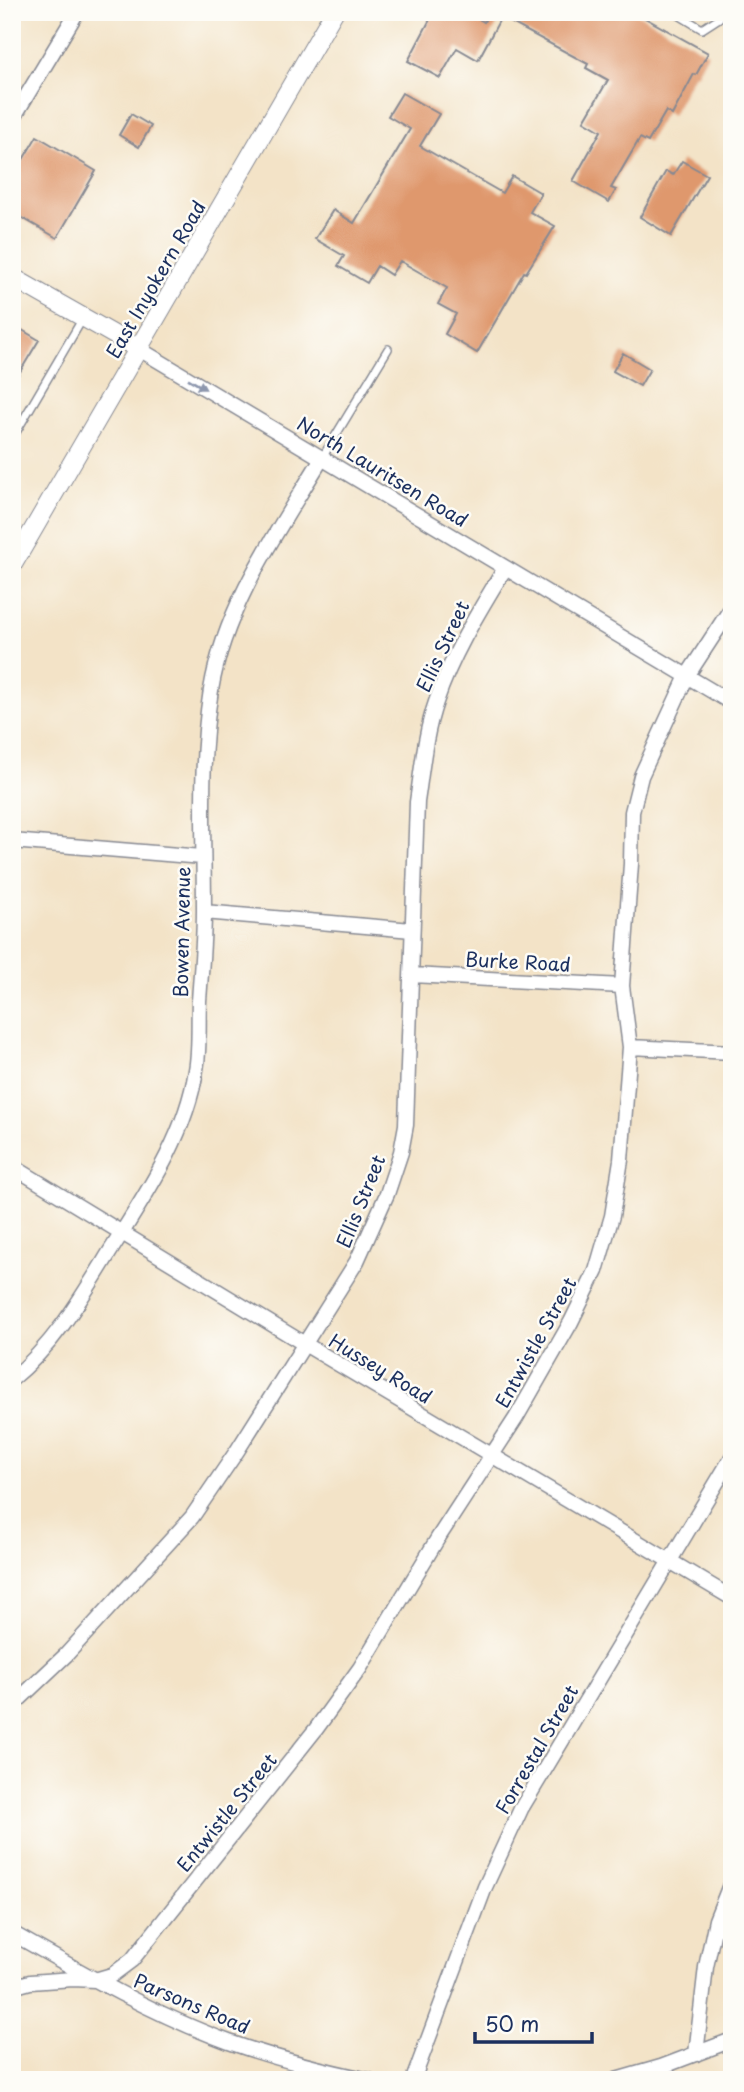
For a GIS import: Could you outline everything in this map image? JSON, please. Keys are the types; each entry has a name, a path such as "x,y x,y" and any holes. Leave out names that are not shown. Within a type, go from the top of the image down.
{"street":[{"path":"12,120 77,12"},
{"name":"East Inyokern Road","path":"12,566 334,12"},
{"name":"North Lauritsen Road","path":"12,277 139,349 732,703"},
{"name":"Bowen Avenue","path":"12,1379 29,1366 54,1338 78,1304 156,1177 173,1144 196,1070 204,912 204,746 211,688 224,640 244,593 322,458"},
{"name":"Ellis Street","path":"12,1706 66,1655 192,1517 357,1261 387,1194 401,1152 406,1125 417,802 425,750 435,703 476,616 505,568"},
{"name":"Entwistle Street","path":"96,1980 112,1975 132,1960 316,1729 360,1668 492,1457 571,1322 596,1270 612,1216 621,1160 630,1047 622,986 632,812 641,776 687,676 732,607"},
{"path":"12,841 202,857"},
{"path":"204,912 412,930"},
{"name":"Burke Road","path":"412,975 622,986"},
{"path":"630,1047 732,1052"},
{"name":"Hussey Road","path":"12,1166 492,1457 732,1598"},
{"name":"Forrestal Street","path":"412,2080 485,1887 521,1809 732,1457"},
{"path":"696,2054 706,1967 716,1920 732,1880"},
{"name":"Parsons Road","path":"12,1933 131,1998 227,2041 286,2061 369,2080"},
{"path":"12,1987 41,1981 96,1980"},
{"path":"623,2079 732,2040"}],"lane":[{"path":"674,12 702,29 719,18 722,12"},
{"path":"12,439 84,317"},
{"path":"322,458 388,349"}],"building":[{"path":"434,12 467,12 484,22 489,12 634,12 708,53 672,115 666,111 648,142 640,138 611,188 616,190 609,202 573,181 601,131 584,121 608,80 586,68 588,64 501,17 478,60 457,48 440,78 408,61"},
{"path":"402,93 439,114 420,146 502,193 512,176 541,193 530,212 555,226 526,273 524,272 477,353 445,334 456,314 438,304 447,288 400,261 391,275 377,266 367,283 338,266 344,256 315,239 333,210 354,223 410,129 388,116"},
{"path":"131,114 151,126 139,147 119,135"},
{"path":"37,136 96,171 57,238 12,212 12,178"},
{"path":"682,161 707,175 671,236 640,217 666,171 673,175"},
{"path":"12,324 39,340 12,385"},
{"path":"623,353 650,369 640,386 613,371"}]}
